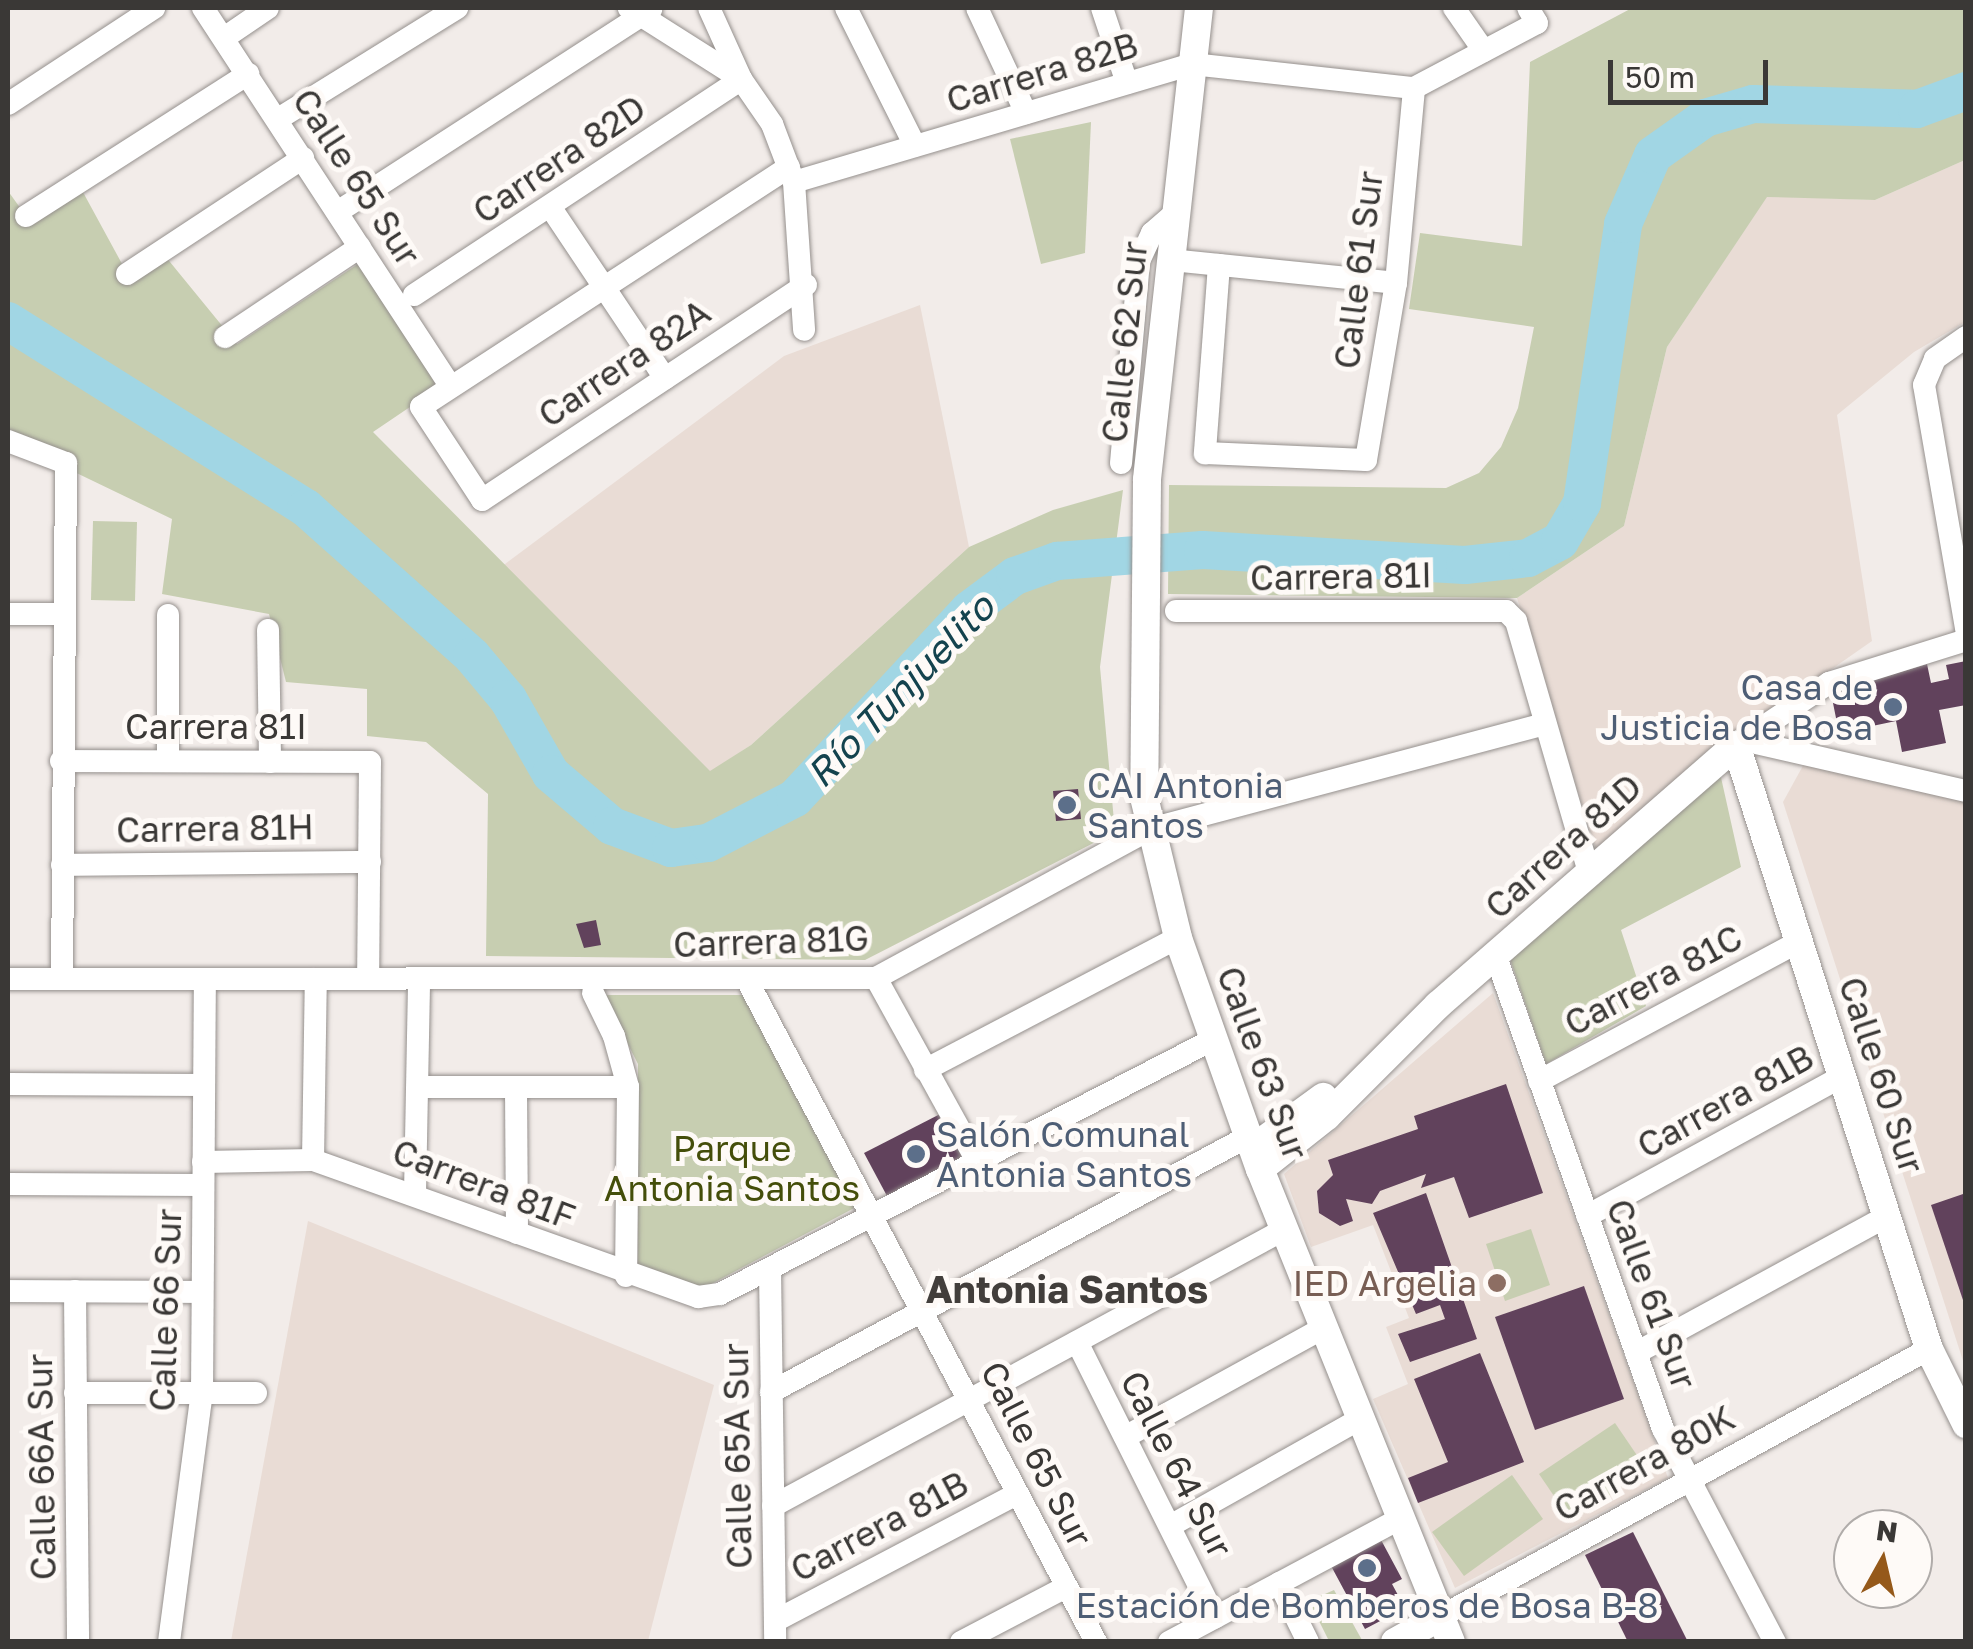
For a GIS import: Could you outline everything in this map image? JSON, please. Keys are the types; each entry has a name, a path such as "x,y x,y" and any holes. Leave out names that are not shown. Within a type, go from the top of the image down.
{"street":[{"path":"8,104 154,8"},
{"name":"Calle 65 Sur","path":"204,8 450,386"},
{"path":"224,38 268,8"},
{"path":"278,119 456,8"},
{"path":"709,8 741,79 772,124 792,175 806,285 804,330"},
{"path":"846,8 915,146"},
{"path":"977,8 1026,113"},
{"path":"1102,8 1127,84"},
{"name":"Calle 62 Sur","path":"1147,480 1198,8"},
{"path":"1454,8 1484,51"},
{"path":"339,211 640,11 741,79"},
{"path":"1414,88 1484,51 1532,15"},
{"name":"Carrera 82B","path":"422,407 792,175 915,146 1192,64 1414,88"},
{"path":"26,216 248,74"},
{"name":"Carrera 82D","path":"414,295 741,79"},
{"name":"Calle 61 Sur","path":"1219,265 1205,454 1366,460 1396,283 1414,88"},
{"path":"127,274 303,158"},
{"path":"551,208 665,378"},
{"name":"Calle 62 Sur","path":"1121,463 1138,260 1152,234 1176,212"},
{"path":"225,337 360,247"},
{"path":"1171,260 1396,283"},
{"name":"Carrera 82A","path":"422,407 482,500 806,285"},
{"path":"1966,337 1934,359 1926,374 1966,629"},
{"path":"8,441 66,463 62,979"},
{"name":"Calle 63 Sur","path":"1147,480 1141,770 1150,830 1178,938 1284,1229 1445,1629"},
{"name":"Carrera 81I","path":"1176,610 1506,612 1516,622 1545,724"},
{"path":"8,614 62,614"},
{"path":"168,615 168,761"},
{"path":"268,630 270,762"},
{"name":"Carrera 81D","path":"771,1392 924,1310 1327,1116 1386,1054 1740,742 1829,683 1966,640"},
{"path":"1545,724 1590,872"},
{"name":"Carrera 81G","path":"8,979 876,978 1150,830 1545,724"},
{"path":"1740,742 1966,790"},
{"name":"Calle 60 Sur","path":"1740,742 1930,1350 1966,1424"},
{"name":"Carrera 81I","path":"61,761 370,762 370,862"},
{"path":"368,979 370,862"},
{"name":"Carrera 81H","path":"62,865 370,862"},
{"path":"925,1070 1178,938"},
{"name":"Carrera 81C","path":"1540,1081 1800,941"},
{"name":"Calle 61 Sur","path":"1496,957 1636,1353 1690,1481 1774,1642"},
{"path":"876,978 976,1161"},
{"name":"Calle 66 Sur","path":"170,1642 202,1393 204,979"},
{"path":"312,1160 316,979"},
{"path":"416,1194 418,980"},
{"name":"Calle 65 Sur","path":"747,980 875,1214 1096,1642"},
{"path":"593,993 614,1036 628,1087 626,1276"},
{"name":"Carrera 81F","path":"8,1184 203,1174 312,1160 416,1194 626,1276 698,1297 720,1294 770,1269 1214,1039"},
{"name":"Carrera 81B","path":"1587,1216 1843,1076"},
{"path":"8,1084 204,1085"},
{"path":"418,1087 628,1087"},
{"path":"516,1088 517,1233"},
{"path":"1636,1353 1887,1216"},
{"path":"773,1506 1284,1229"},
{"name":"Calle 65A Sur","path":"770,1269 775,1631"},
{"path":"8,1291 202,1292"},
{"name":"Calle 66A Sur","path":"75,1291 78,1642"},
{"path":"1125,1437 1325,1326"},
{"name":"Calle 64 Sur","path":"1077,1342 1215,1617"},
{"name":"Carrera 80K","path":"1395,1642 1445,1629 1690,1481 1930,1350"},
{"path":"75,1392 256,1393"},
{"path":"1170,1526 1362,1418"},
{"name":"Carrera 81B","path":"775,1631 1017,1494"},
{"path":"1170,1642 1401,1518"},
{"path":"1279,1583 1308,1642"},
{"path":"961,1642 1066,1587"}],"shaded area":[{"path":"1965,160 1965,322 1914,352 1837,415 1872,641 1690,768 1598,856 1517,598 1624,526 1667,347 1767,196 1875,200"},
{"path":"920,305 969,547 751,745 710,772 501,567 784,356"},
{"path":"1805,762 1965,800 1965,1367 1783,802"},
{"name":"IED Argelia","path":"1493,993 1668,1478 1455,1588 1373,1399 1408,1384 1386,1327 1409,1318 1373,1225 1311,1247 1284,1174"},
{"path":"308,1221 714,1385 648,1641 231,1641"}],"green space":[{"path":"1632,8 1965,8 1965,160 1875,200 1767,197 1667,347 1624,526 1517,598 1168,594 1169,485 1446,488 1479,473 1501,447 1518,408 1534,327 1409,309 1420,233 1522,246 1530,62"},
{"path":"1091,122 1085,253 1041,264 1010,139"},
{"path":"78,183 127,273 161,251 237,344 361,262 438,388 373,432 710,771 751,745 969,547 1053,510 1123,490 1100,667 1115,832 865,960 486,956 488,794 426,742 367,736 367,689 286,682 269,614 162,594 172,519 8,440 8,191 26,216"},
{"path":"93,521 137,522 135,601 91,600"},
{"path":"1720,773 1741,867 1621,930 1646,1006 1546,1064 1510,959"},
{"name":"Parque Antonia Santos","path":"603,995 743,995 858,1206 702,1289 638,1270 638,1064"},
{"path":"1531,1229 1550,1285 1505,1301 1486,1244"},
{"path":"1615,1423 1647,1470 1571,1521 1539,1474"},
{"path":"1512,1475 1543,1519 1464,1576 1432,1532"},
{"path":"1334,1590 1362,1640 1329,1641 1309,1601"}],"building":[{"name":"Casa de Justicia de Bosa","path":"1966,661 1966,705 1939,710 1946,743 1902,752 1896,721 1839,733 1833,703 1852,699 1850,687 1927,664 1931,683 1949,679 1946,665"},
{"name":"CAI Antonia Santos","path":"1078,789 1081,819 1056,821 1053,791"},
{"path":"596,920 601,945 584,948 576,924"},
{"path":"1506,1084 1543,1193 1469,1218 1454,1177 1421,1188 1426,1174 1380,1191 1372,1204 1346,1199 1353,1221 1340,1226 1319,1213 1317,1191 1333,1175 1328,1160 1418,1129 1414,1116"},
{"name":"Salón Comunal Antonia Santos","path":"946,1111 969,1154 887,1196 864,1153"},
{"path":"1426,1193 1477,1339 1410,1362 1398,1334 1445,1319 1440,1305 1416,1314 1373,1213"},
{"path":"1966,1193 1966,1306 1965,1306 1931,1205"},
{"path":"1584,1286 1624,1399 1535,1430 1495,1317"},
{"path":"1480,1353 1524,1462 1418,1503 1408,1478 1448,1462 1414,1379"},
{"path":"1633,1532 1688,1642 1628,1642 1585,1555"},
{"path":"1380,1538 1402,1579 1392,1584 1405,1608 1365,1629 1330,1564"}],"waterway":[{"name":"Río Tunjuelito","path":"8,321 306,508 472,656 508,699 551,774 612,826 671,848 708,843 795,798 969,610 1015,576 1057,561 1203,550 1465,565 1528,558 1560,541 1582,503 1623,224 1653,155 1705,118 1753,104 1917,109 1966,91"}],"place":[{"name":"Casa de Justicia de Bosa","path":"1893,707"},
{"name":"CAI Antonia Santos","path":"1067,805"},
{"name":"Salón Comunal Antonia Santos","path":"916,1154"},
{"name":"IED Argelia","path":"1497,1283"},
{"name":"Estación de Bomberos de Bosa B-8","path":"1367,1568"}],"district":[{"name":"Antonia Santos","path":"1067,1289"}]}
